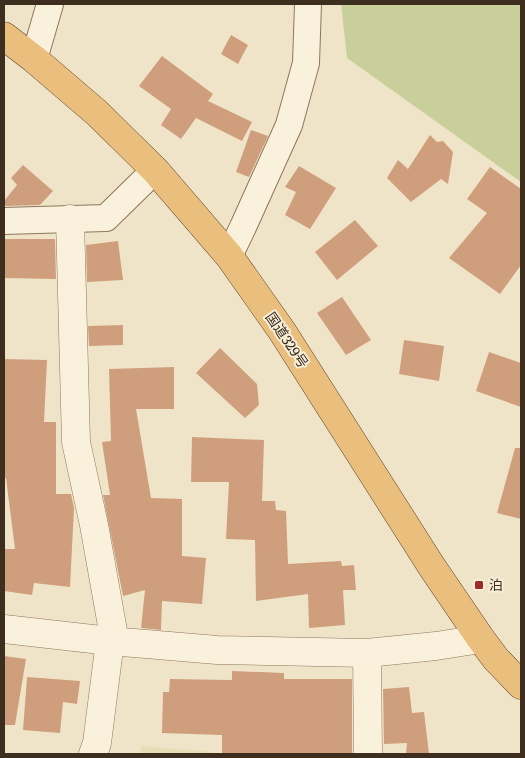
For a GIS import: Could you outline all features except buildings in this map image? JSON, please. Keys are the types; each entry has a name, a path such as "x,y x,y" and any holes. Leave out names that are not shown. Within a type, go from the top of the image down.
{"highway":[{"name":"国道329号","path":"4,36 97,113 155,170 229,256 282,331 432,567 481,639 516,674"}],"street":[{"path":"34,59 50,4"},
{"path":"229,256 289,125 306,63 308,4"},
{"path":"4,221 106,218 155,170"},
{"path":"70,219 76,442 94,525 113,631 110,641 97,743 93,754"},
{"path":"4,628 110,641 217,650 367,653 481,639"},
{"path":"367,653 368,754"}],"shaded area":[{"path":"141,746 213,752 213,754 140,754"}],"green space":[{"path":"341,4 521,4 521,182 347,58"}],"place":[{"name":"泊","path":"479,585"}]}
